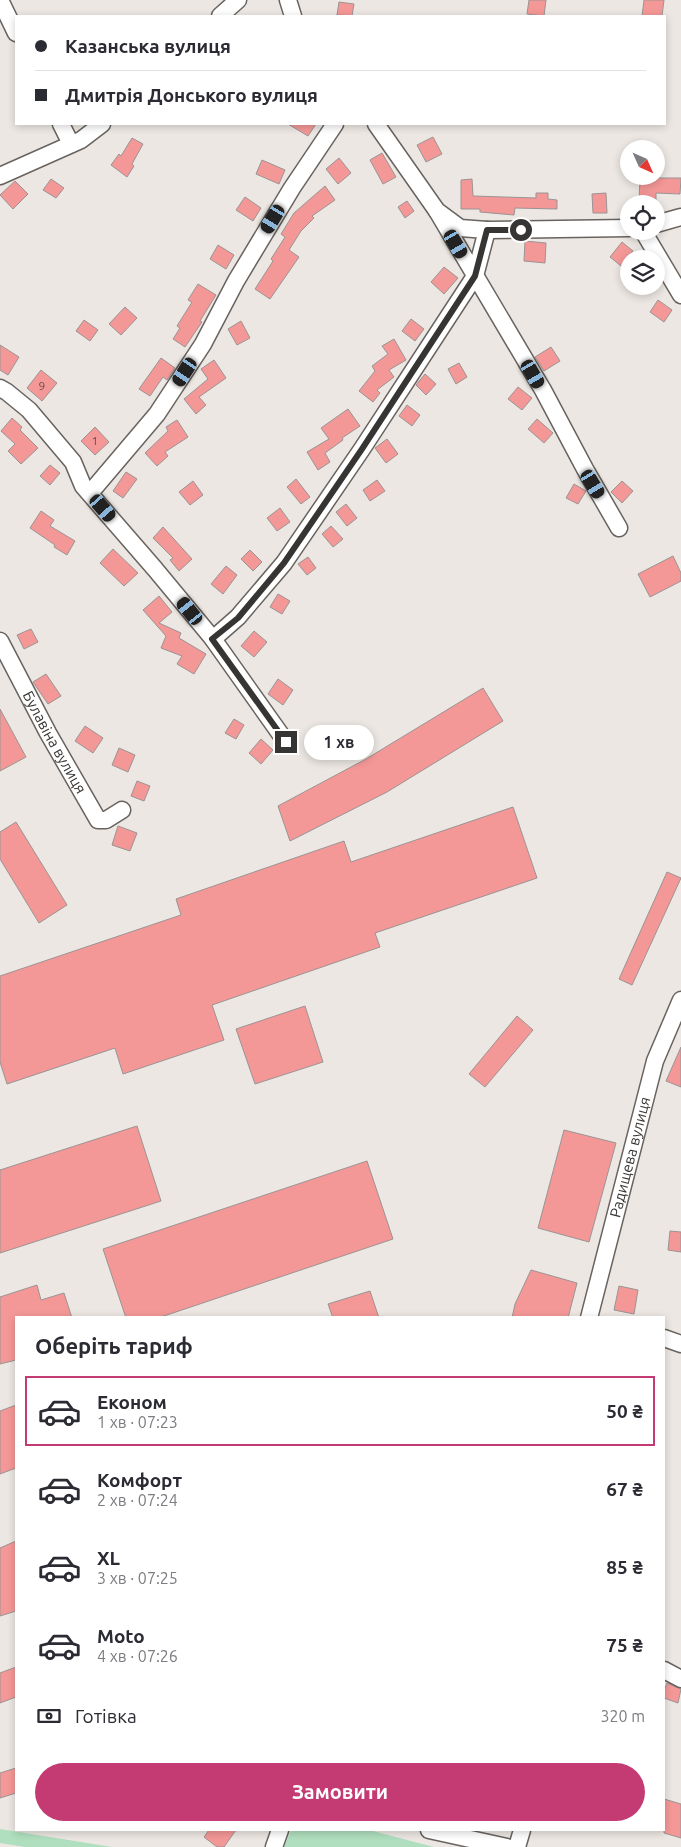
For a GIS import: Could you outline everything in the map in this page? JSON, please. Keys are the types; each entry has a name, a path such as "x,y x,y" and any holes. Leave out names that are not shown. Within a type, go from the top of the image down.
{"street":[{"path":"0,0 15,30"},
{"path":"221,15 238,0"},
{"path":"288,0 293,15"},
{"path":"62,125 71,144"},
{"path":"0,176 81,140 101,125"},
{"path":"90,493 157,414 203,344 236,281 292,188 334,125"},
{"path":"377,125 437,211 543,390 619,528"},
{"path":"437,211 460,228 487,230 620,228"},
{"path":"665,221 681,217"},
{"path":"212,639 238,618 284,563 362,449 475,276 487,230"},
{"path":"648,240 681,295"},
{"path":"0,388 29,410 73,462 83,486 212,639 286,742"},
{"name":"Булавіна вулиця","path":"0,641 48,734 98,820 106,820 122,810"},
{"name":"Радищева вулиця","path":"593,1316 655,1061 681,1000"},
{"path":"665,1338 681,1344"},
{"path":"665,1671 681,1679"},
{"path":"274,1847 280,1831"},
{"path":"434,1831 507,1847"},
{"path":"517,1847 522,1831"}],"green space":[{"path":"0,1829 112,1847 25,1847 0,1843"},
{"path":"291,1831 373,1831 434,1847 284,1847"}],"building":[{"path":"529,0 546,0 544,15 527,14"},
{"path":"644,0 664,0 662,15 642,15"},
{"path":"339,2 354,4 352,15 337,15"},
{"path":"290,125 315,125 308,136"},
{"path":"433,137 442,154 426,162 417,145"},
{"path":"132,138 143,144 127,177 111,165 119,154 121,156"},
{"path":"382,153 396,177 383,184 370,160"},
{"path":"339,158 351,173 338,184 326,169"},
{"path":"262,160 285,170 279,184 256,174"},
{"path":"665,178 681,178 680,194 656,193 656,195 639,195 640,185 665,185"},
{"path":"51,179 64,188 56,198 43,190"},
{"path":"472,179 473,196 536,198 536,193 548,193 548,199 557,200 557,209 515,208 514,215 480,212 480,209 461,209 461,180"},
{"path":"15,181 28,194 13,209 0,195"},
{"path":"325,186 335,200 312,216 314,218 301,231 289,250 299,257 270,299 255,289 273,261 271,259 285,237 281,234 294,213"},
{"path":"606,193 607,213 593,213 592,194"},
{"path":"245,197 261,208 253,221 236,210"},
{"path":"407,201 414,211 405,218 398,207"},
{"path":"525,241 546,243 545,263 524,261"},
{"path":"622,242 632,250 620,250 620,265 610,257"},
{"path":"218,245 234,255 226,269 210,259"},
{"path":"444,267 458,278 444,294 431,282"},
{"path":"198,284 216,295 200,321 202,322 185,347 173,339 180,328 177,326 192,302 188,300"},
{"path":"658,300 672,310 664,322 650,312"},
{"path":"125,307 137,318 121,335 109,324"},
{"path":"411,319 424,329 415,341 402,331"},
{"path":"84,320 98,330 90,341 76,331"},
{"path":"241,321 250,338 237,345 228,329"},
{"path":"394,339 406,360 389,370 394,377 377,390 380,393 373,402 359,391 375,371 372,366 388,354 382,346"},
{"path":"0,345 19,357 8,375 0,370"},
{"path":"551,347 560,361 544,371 535,357"},
{"path":"161,358 175,368 167,380 163,377 150,396 139,389"},
{"path":"214,360 226,378 199,397 206,405 196,414 184,399 208,379 201,369"},
{"path":"459,363 467,377 456,384 448,369"},
{"path":"41,370 57,383 42,401 27,388"},
{"path":"425,374 436,384 426,395 416,385"},
{"path":"518,387 532,398 522,410 508,399"},
{"path":"407,405 420,415 412,426 399,416"},
{"path":"348,409 360,426 325,453 330,462 318,470 307,452 329,439 321,428"},
{"path":"12,418 22,427 20,430 38,448 21,464 8,451 15,444 1,431"},
{"path":"537,419 553,433 544,443 528,429"},
{"path":"177,420 188,437 165,452 168,456 157,466 145,453 168,431 166,427"},
{"path":"95,427 109,442 95,455 81,441"},
{"path":"387,439 398,454 386,463 375,448"},
{"path":"50,465 60,473 50,485 40,476"},
{"path":"126,472 137,479 123,498 113,491"},
{"path":"296,479 310,497 301,504 287,487"},
{"path":"377,480 385,491 370,501 363,490"},
{"path":"193,481 203,495 190,505 179,492"},
{"path":"622,481 633,491 622,503 611,492"},
{"path":"574,484 586,491 578,504 566,498"},
{"path":"346,504 357,518 347,526 336,512"},
{"path":"280,508 290,522 277,531 267,518"},
{"path":"41,511 54,520 50,526 75,541 67,555 30,528"},
{"path":"331,526 343,539 333,547 322,534"},
{"path":"163,527 192,559 179,571 170,560 173,558 153,538"},
{"path":"113,549 138,573 124,586 100,563"},
{"path":"250,550 262,562 253,571 241,559"},
{"path":"673,556 681,573 681,581 650,597 638,574"},
{"path":"308,557 316,568 307,575 298,564"},
{"path":"226,566 237,575 223,594 211,584"},
{"path":"278,594 290,601 282,614 270,607"},
{"path":"159,596 172,612 159,623 181,633 179,638 206,654 194,674 177,664 182,656 161,648 166,636 143,610"},
{"path":"31,629 38,642 24,649 17,635"},
{"path":"254,631 267,642 254,657 241,646"},
{"path":"46,674 61,696 48,704 33,682"},
{"path":"278,679 293,690 283,705 268,694"},
{"path":"483,688 503,721 387,792 290,841 278,806 366,759"},
{"path":"0,709 26,757 0,771"},
{"path":"234,719 244,725 236,739 225,733"},
{"path":"85,726 103,738 93,753 75,741"},
{"path":"261,739 273,750 261,764 249,753"},
{"path":"119,748 135,755 128,772 112,765"},
{"path":"137,781 150,786 144,801 131,796"},
{"path":"513,807 537,878 375,933 380,947 212,1005 224,1040 123,1074 115,1048 7,1084 0,1062 0,976 181,915 176,899 344,841 351,862"},
{"path":"16,822 67,905 39,923 0,859 0,832"},
{"path":"118,826 137,833 130,851 112,845"},
{"path":"667,872 681,878 632,985 619,979"},
{"path":"305,1006 323,1062 255,1084 236,1029"},
{"path":"517,1016 533,1030 485,1087 469,1074"},
{"path":"681,1047 681,1087 666,1081"},
{"path":"137,1126 161,1201 0,1253 0,1170"},
{"path":"564,1130 616,1143 589,1242 538,1228"},
{"path":"367,1161 393,1239 164,1316 125,1316 103,1249"},
{"path":"670,1231 681,1232 681,1252 668,1250"},
{"path":"531,1270 577,1283 569,1316 512,1316 515,1304"},
{"path":"37,1285 41,1300 64,1293 71,1316 15,1316 15,1360 0,1364 0,1297"},
{"path":"619,1286 638,1290 634,1314 614,1310"},
{"path":"370,1291 378,1316 332,1316 328,1304"},
{"path":"15,1405 15,1468 0,1474 0,1411"},
{"path":"15,1541 15,1611 0,1616 0,1548"},
{"path":"15,1667 15,1697 0,1703 0,1673"},
{"path":"667,1683 681,1689 678,1703 665,1698"},
{"path":"15,1768 15,1793 0,1798 0,1773"},
{"path":"665,1799 681,1804 681,1838 664,1833"},
{"path":"208,1831 235,1831 224,1847 217,1847 204,1837"}],"route":[{"path":"286,742 212,639 238,618 262,592 362,449 475,276 487,230 521,230"}]}
